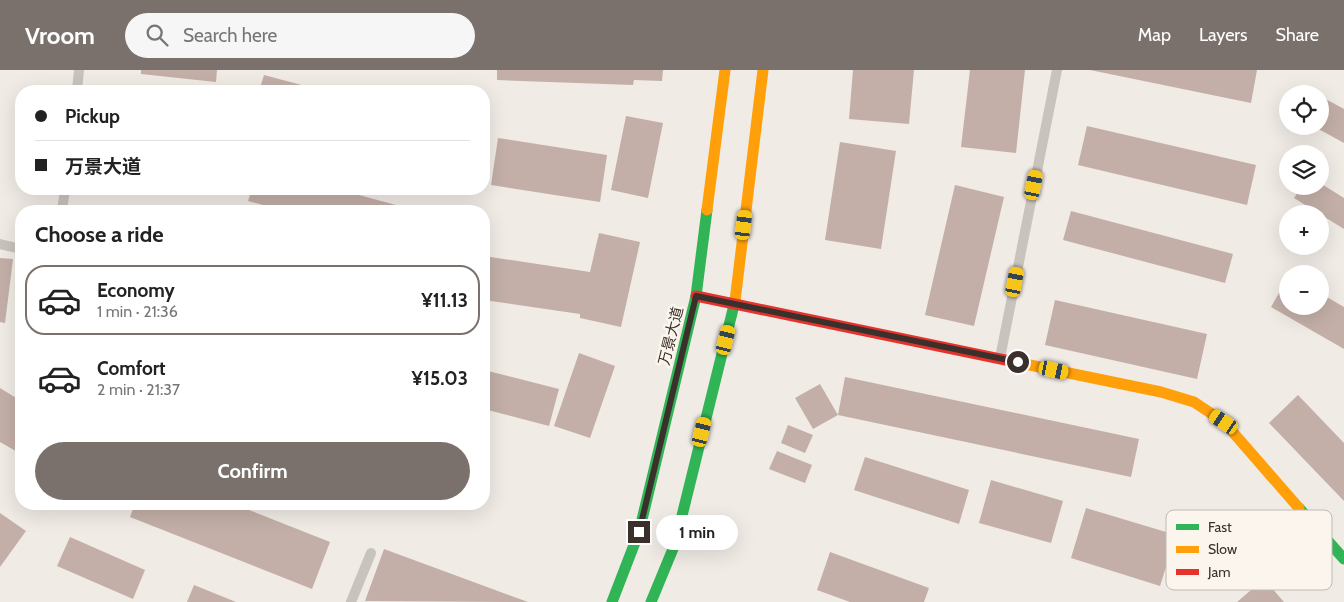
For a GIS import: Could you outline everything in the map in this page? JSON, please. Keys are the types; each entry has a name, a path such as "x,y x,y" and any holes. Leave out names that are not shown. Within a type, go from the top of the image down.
{"main road":[{"name":"万景大道","path":"612,602 639,532 696,296 725,70"},
{"path":"651,602 675,544 735,303 763,70"},
{"path":"696,296 1161,392 1194,402 1224,422 1301,510"},
{"path":"1332,545 1344,559"}],"lane":[{"path":"78,85 79,70"},
{"path":"1000,358 1057,70"},
{"path":"0,244 15,248"},
{"path":"351,602 371,553"}],"building":[{"path":"141,70 217,70 216,82 141,74"},
{"path":"497,70 663,70 662,81 634,80 633,85 497,80"},
{"path":"853,70 914,70 909,124 849,119"},
{"path":"970,70 1025,70 1016,153 961,147"},
{"path":"1090,70 1257,70 1251,103"},
{"path":"264,75 302,85 261,85"},
{"path":"1329,101 1344,109 1344,143 1329,135"},
{"path":"626,116 663,123 648,198 611,190"},
{"path":"1087,126 1256,165 1247,205 1078,165"},
{"path":"498,138 607,155 600,202 491,185"},
{"path":"840,142 896,151 881,249 825,240"},
{"path":"955,185 1004,197 974,326 925,315"},
{"path":"1329,189 1344,198 1344,229 1329,220 1329,205 1305,205 1294,198 1296,195 1329,195"},
{"path":"250,195 359,195 396,205 263,205 248,201"},
{"path":"1071,211 1233,254 1225,283 1063,240"},
{"path":"599,233 640,242 621,327 580,318 580,314 490,301 490,257 590,272"},
{"path":"0,258 13,259 5,323 0,322"},
{"path":"1279,293 1279,312 1271,307"},
{"path":"1329,298 1344,307 1344,349 1285,315 1329,315"},
{"path":"1055,300 1207,334 1197,379 1045,345"},
{"path":"579,353 615,366 590,438 554,426"},
{"path":"490,372 559,389 549,426 490,411"},
{"path":"845,377 1139,439 1131,477 838,415"},
{"path":"820,384 838,415 813,429 795,398"},
{"path":"0,388 15,397 15,451 0,442"},
{"path":"1298,395 1344,443 1344,501 1269,423"},
{"path":"788,425 813,435 805,453 781,443"},
{"path":"777,451 812,465 805,483 769,469"},
{"path":"865,457 969,490 959,524 854,490"},
{"path":"991,480 1063,501 1051,543 979,523"},
{"path":"1086,508 1166,532 1166,567 1160,586 1071,558"},
{"path":"133,510 249,510 330,542 312,589 130,517"},
{"path":"0,513 26,531 0,567"},
{"path":"70,537 145,570 133,599 57,566"},
{"path":"384,549 528,602 365,601"},
{"path":"830,552 929,588 924,602 850,602 817,590"},
{"path":"194,585 236,602 187,602"},
{"path":"1251,590 1274,590 1284,602 1237,602"}],"traffic: fast":[{"path":"612,602 639,532 696,296 707,210"},
{"path":"651,602 675,544 735,301"},
{"path":"1332,545 1344,559"}],"traffic: slow":[{"path":"707,210 725,70"},
{"path":"735,301 763,70"},
{"path":"1025,364 1161,392 1194,402 1224,422 1299,508"}],"traffic: jam":[{"path":"696,296 1025,364"}],"route":[{"path":"639,532 696,296 1018,362"}]}
